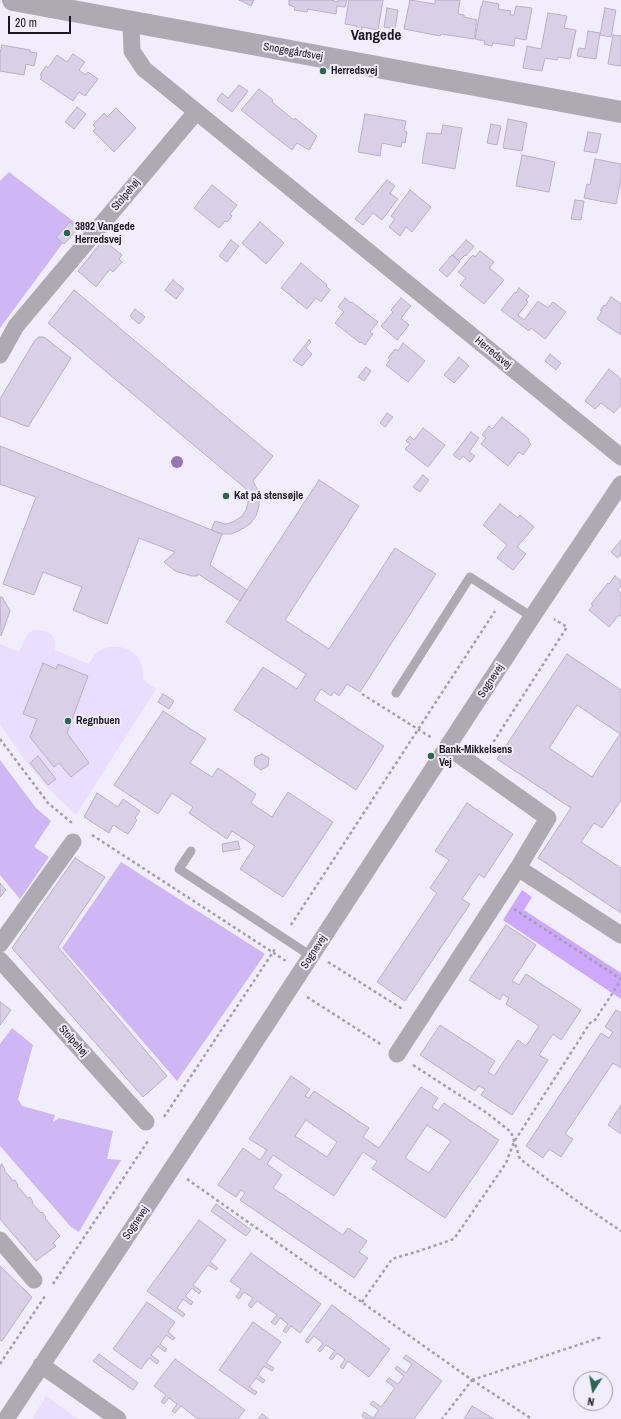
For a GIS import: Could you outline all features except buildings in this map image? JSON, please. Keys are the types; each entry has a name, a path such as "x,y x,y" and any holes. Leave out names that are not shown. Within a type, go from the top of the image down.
{"street":[{"name":"Snogegårdsvej","path":"13,0 621,112"},
{"name":"Herredsvej","path":"131,22 132,51 144,69 621,457"},
{"name":"Stolpehøj","path":"0,355 16,326 196,112"},
{"name":"Sognevej","path":"6,1419 448,747 534,613 621,484"},
{"path":"397,1054 499,898 548,818 448,747"},
{"path":"0,944 75,834"},
{"path":"518,868 621,935"},
{"name":"Stolpehøj","path":"0,960 153,1127"},
{"path":"0,1240 34,1280"},
{"path":"41,1365 118,1419"}],"lane":[{"path":"396,693 470,577 503,599 534,613"},
{"path":"191,851 179,868 283,937 312,954"}],"path":[{"path":"50,1289 153,1127 273,953 503,599"},
{"path":"477,768 568,627 534,613"},
{"path":"362,694 448,747"},
{"path":"0,739 48,803 75,834"},
{"path":"90,835 301,971"},
{"path":"362,1302 392,1259 454,1239 506,1163 514,1142 590,1023 595,1020 621,980 499,898"},
{"path":"312,954 419,1020"},
{"path":"290,987 397,1054 487,1113 511,1132 520,1159 581,1204 621,1231"},
{"path":"172,1168 472,1380 532,1419"},
{"path":"0,1364 45,1296"},
{"path":"442,1419 472,1380 602,1337"}],"shaded area":[{"path":"9,172 77,224 0,328 0,181"},
{"name":"Regnbuen","path":"34,630 50,633 54,638 55,650 89,664 95,654 102,649 120,647 129,650 139,659 142,666 143,680 156,689 76,815 46,786 28,764 0,724 0,644 19,652 28,633"},
{"path":"0,760 36,808 51,821 34,847 49,857 20,899 0,875"},
{"path":"121,862 265,954 177,1081 62,948"},
{"path":"522,890 532,897 524,910 621,973 621,999 503,920"},
{"path":"12,1028 33,1045 18,1099 22,1106 55,1115 53,1122 59,1118 113,1131 107,1159 121,1160 79,1232 71,1227 0,1146 0,1044"},
{"path":"46,1396 78,1419 32,1419"}],"place":[{"name":"Herredsvej","path":"323,71"},
{"name":"3892 Vangede Herredsvej","path":"67,233"},
{"name":"Kat på stensøjle","path":"226,496"},
{"name":"Regnbuen","path":"68,721"},
{"name":"Bank-Mikkelsens Vej","path":"431,756"}],"district":[{"name":"Vangede","path":"376,36"}]}
